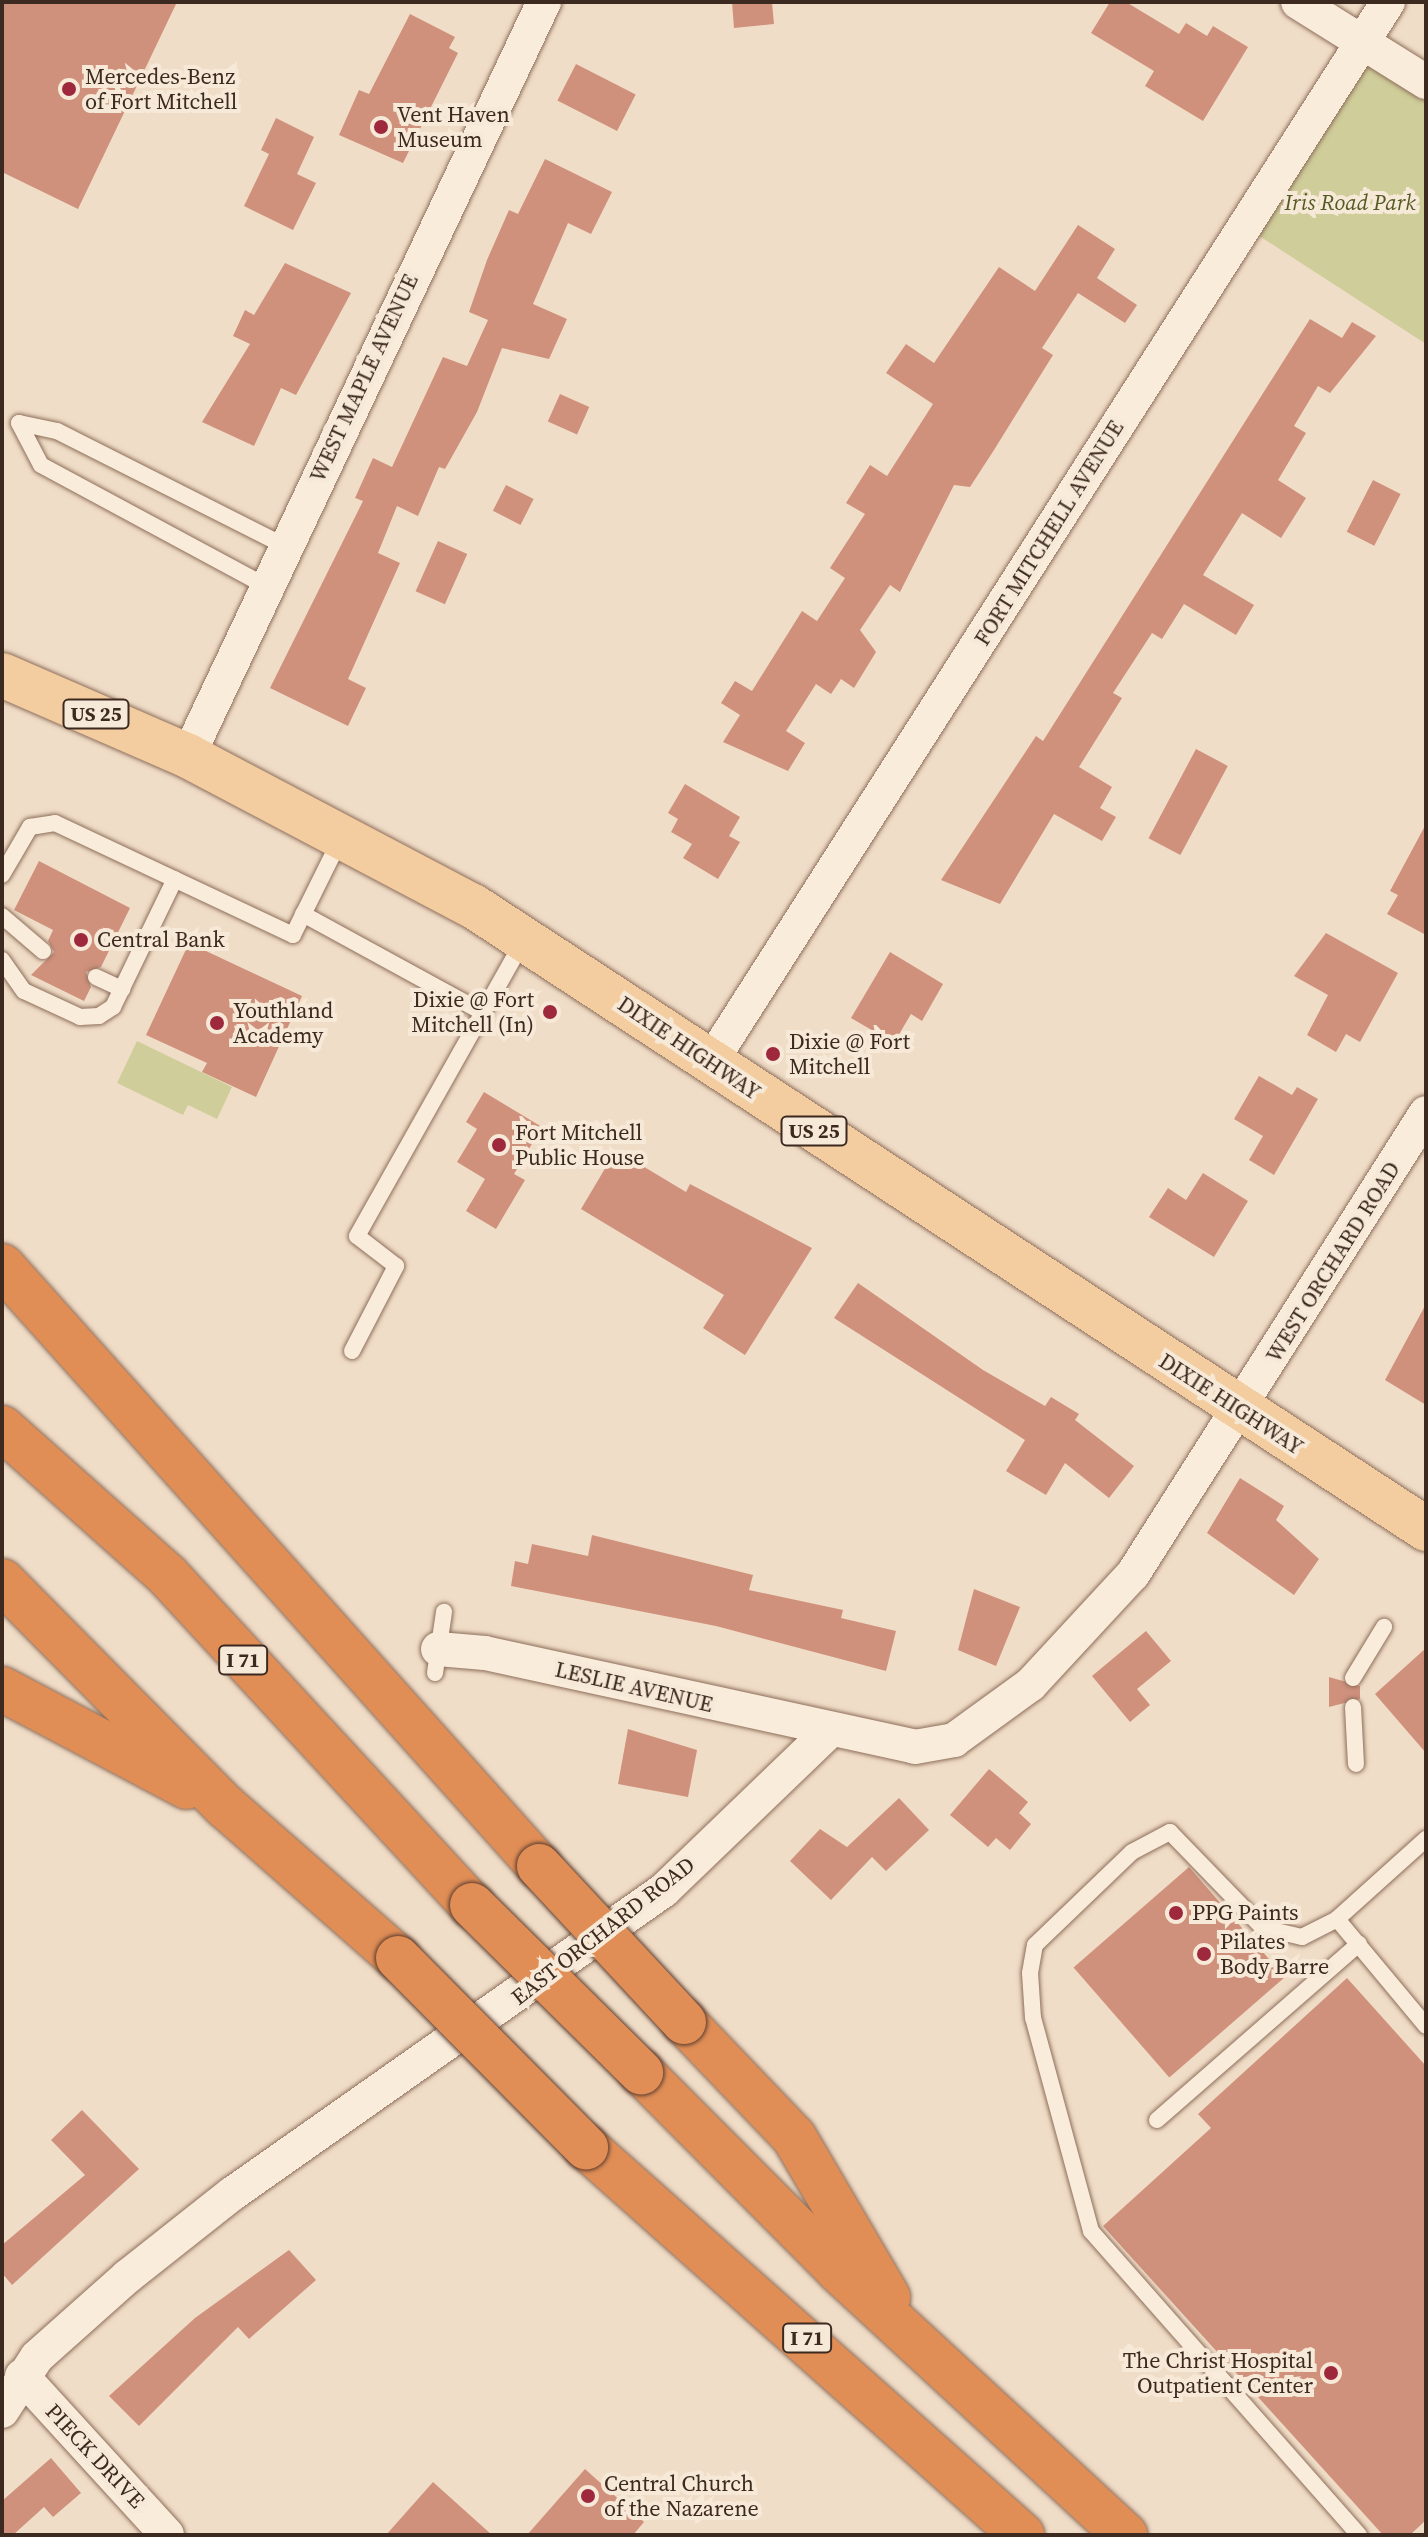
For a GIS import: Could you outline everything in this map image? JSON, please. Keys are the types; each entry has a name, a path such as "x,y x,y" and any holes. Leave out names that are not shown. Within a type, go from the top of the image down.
{"highway":[{"path":"2,1266 539,1866 794,2137 912,2337"},
{"name":"I 71","path":"2,1428 168,1576 472,1905 912,2337 1125,2535"},
{"name":"I 71","path":"2,1581 226,1807 398,1958 586,2147 1022,2535"},
{"path":"2,1689 226,1807"}],"main road":[{"name":"DIXIE HIGHWAY","path":"2,675 188,756 341,836 525,939 1239,1411 1426,1529"}],"street":[{"name":"WEST MAPLE AVENUE","path":"188,756 544,2"},
{"path":"1298,2 1426,82"},
{"name":"FORT MITCHELL AVENUE","path":"710,1063 1388,2"},
{"name":"WEST ORCHARD ROAD","path":"1239,1411 1426,1113"},
{"path":"829,1731 915,1747 954,1740 986,1723 1133,1574 1239,1411"},
{"name":"LESLIE AVENUE","path":"436,1661 485,1653 829,1731"},
{"name":"EAST ORCHARD ROAD","path":"2,2411 22,2376 128,2276 232,2194 664,1890 829,1731"},
{"name":"PIECK DRIVE","path":"22,2376 167,2535"}],"lane":[{"path":"266,586 41,465 19,423 57,431 285,546"},
{"path":"2,875 30,827 55,823 293,935 341,836"},
{"path":"2,960 24,991 80,1017 113,1007 175,879"},
{"path":"303,914 482,1012"},
{"path":"2,916 43,951"},
{"path":"352,1351 396,1266 357,1236 525,939"},
{"path":"96,977 122,989"},
{"path":"436,1661 444,1612"},
{"path":"1353,1678 1384,1627"},
{"path":"1353,1707 1356,1764"},
{"path":"1359,2535 1091,2231 1033,2018 1030,1973 1035,1945 1132,1852 1170,1832 1263,1928 1302,1937 1337,1919 1426,1839"},
{"path":"1337,1919 1426,2026"},
{"path":"1157,2120 1359,1944"}],"green space":[{"name":"Iris Road Park","path":"1363,41 1426,82 1426,344 1244,226"},
{"path":"137,1041 232,1087 217,1119 188,1105 183,1115 117,1083"}],"building":[{"name":"Mercedes-Benz of Fort Mitchell","path":"2,2 177,2 78,209 2,172"},
{"path":"732,2 772,2 774,24 734,28"},
{"path":"1110,2 1126,2 1179,34 1186,23 1207,36 1213,26 1248,47 1203,121 1145,86 1154,71 1091,33"},
{"path":"410,14 455,37 449,48 458,53 403,163 339,135 359,90 369,94"},
{"path":"576,64 636,94 617,131 557,101"},
{"path":"276,118 314,137 297,174 316,183 293,230 244,206 269,154 261,150"},
{"path":"545,159 612,192 591,234 568,223 533,304 567,319 549,359 502,348 477,412 445,469 439,467 418,516 397,506 378,553 400,563 348,679 366,688 348,726 270,688 363,501 355,498 373,458 392,467 443,357 467,366 488,320 469,312 487,260 509,210 518,214"},
{"path":"1078,225 1115,249 1097,278 1137,305 1125,323 1078,293 1042,348 1053,355 994,450 970,487 954,485 900,592 890,585 860,630 876,652 854,688 841,679 831,694 816,684 786,731 805,743 788,771 723,742 740,715 721,703 735,681 752,691 802,611 817,621 845,578 830,568 865,514 846,503 870,465 887,476 933,404 886,373 906,344 934,363 999,267 1035,291"},
{"path":"285,263 351,293 296,395 281,388 254,446 202,422 250,344 233,336 245,310 254,315"},
{"path":"1310,319 1342,338 1352,322 1376,336 1330,393 1318,386 1294,426 1306,433 1278,480 1306,498 1281,538 1242,513 1203,575 1254,605 1236,635 1184,604 1162,639 1152,633 1113,693 1122,698 1079,767 1112,787 1100,808 1116,817 1102,841 1054,814 1000,904 941,880 1036,736 1043,741"},
{"path":"560,394 589,407 577,434 548,421"},
{"path":"1373,480 1401,494 1374,546 1347,532"},
{"path":"506,485 534,499 520,525 493,511"},
{"path":"438,541 467,554 445,604 416,591"},
{"path":"1196,749 1228,766 1180,855 1149,838"},
{"path":"685,784 740,817 729,836 740,842 718,879 683,858 692,844 671,832 678,819 668,813"},
{"path":"1426,824 1426,935 1387,914 1398,895 1390,891"},
{"name":"Central Bank","path":"39,861 130,908 101,967 86,972 91,987 84,1001 31,975 54,952 48,941 53,930 14,910"},
{"path":"1326,933 1398,973 1360,1042 1346,1034 1336,1052 1307,1035 1328,995 1294,976"},
{"path":"189,943 302,996 256,1097 202,1072 207,1063 146,1035"},
{"path":"890,952 943,984 922,1021 911,1014 894,1043 851,1018"},
{"path":"1259,1076 1292,1095 1297,1087 1318,1099 1274,1175 1249,1160 1263,1136 1234,1119"},
{"name":"Fort Mitchell Public House","path":"484,1092 542,1127 514,1174 525,1180 496,1229 466,1211 485,1179 457,1162 477,1129 466,1122"},
{"path":"616,1150 686,1192 690,1184 812,1248 745,1355 703,1328 724,1295 581,1209"},
{"path":"1203,1173 1248,1201 1214,1257 1149,1217 1168,1188 1186,1200"},
{"path":"858,1283 983,1370 1045,1406 1051,1397 1079,1414 1075,1420 1134,1466 1109,1498 1065,1463 1046,1495 1006,1471 1025,1440 834,1318"},
{"path":"1426,1304 1426,1405 1385,1380"},
{"path":"1240,1478 1284,1506 1276,1520 1319,1559 1294,1595 1207,1533"},
{"path":"592,1535 753,1575 749,1590 843,1610 841,1618 896,1631 886,1671 716,1626 511,1586 515,1561 528,1564 532,1544 588,1556"},
{"path":"974,1589 1020,1607 996,1666 958,1650"},
{"path":"1146,1631 1171,1661 1137,1689 1150,1705 1130,1722 1092,1676"},
{"path":"1426,1648 1426,1753 1375,1694"},
{"path":"1329,1677 1360,1686 1360,1699 1329,1707"},
{"path":"628,1729 697,1750 688,1797 618,1784"},
{"path":"989,1769 1028,1802 1019,1813 1031,1824 1010,1850 996,1838 988,1847 950,1815"},
{"path":"899,1798 929,1830 886,1871 872,1857 831,1900 790,1861 820,1829 847,1847"},
{"path":"1189,1867 1285,1977 1169,2078 1074,1967"},
{"name":"The Christ Hospital Outpatient Center","path":"1347,1978 1426,2066 1426,2520 1410,2535 1383,2535 1103,2226 1211,2128 1198,2114"},
{"path":"82,2110 139,2169 12,2285 2,2273 2,2245 85,2175 51,2140"},
{"path":"289,2250 316,2280 249,2339 238,2327 139,2426 109,2396 195,2318"},
{"path":"51,2458 81,2493 53,2517 44,2507 13,2535 2,2535 2,2501"},
{"name":"Central Church of the Nazarene","path":"585,2469 644,2522 633,2535 527,2535"},
{"path":"433,2482 492,2535 386,2535"}],"place":[{"name":"Mercedes-Benz of Fort Mitchell","path":"69,89"},
{"name":"Vent Haven Museum","path":"381,127"},
{"name":"Central Bank","path":"81,940"},
{"name":"Dixie @ Fort Mitchell (In)","path":"550,1012"},
{"name":"Youthland Academy","path":"217,1023"},
{"name":"Dixie @ Fort Mitchell","path":"773,1054"},
{"name":"Fort Mitchell Public House","path":"499,1145"},
{"name":"PPG Paints","path":"1176,1913"},
{"name":"Pilates Body Barre","path":"1204,1954"},
{"name":"The Christ Hospital Outpatient Center","path":"1331,2373"},
{"name":"Central Church of the Nazarene","path":"588,2496"}]}
